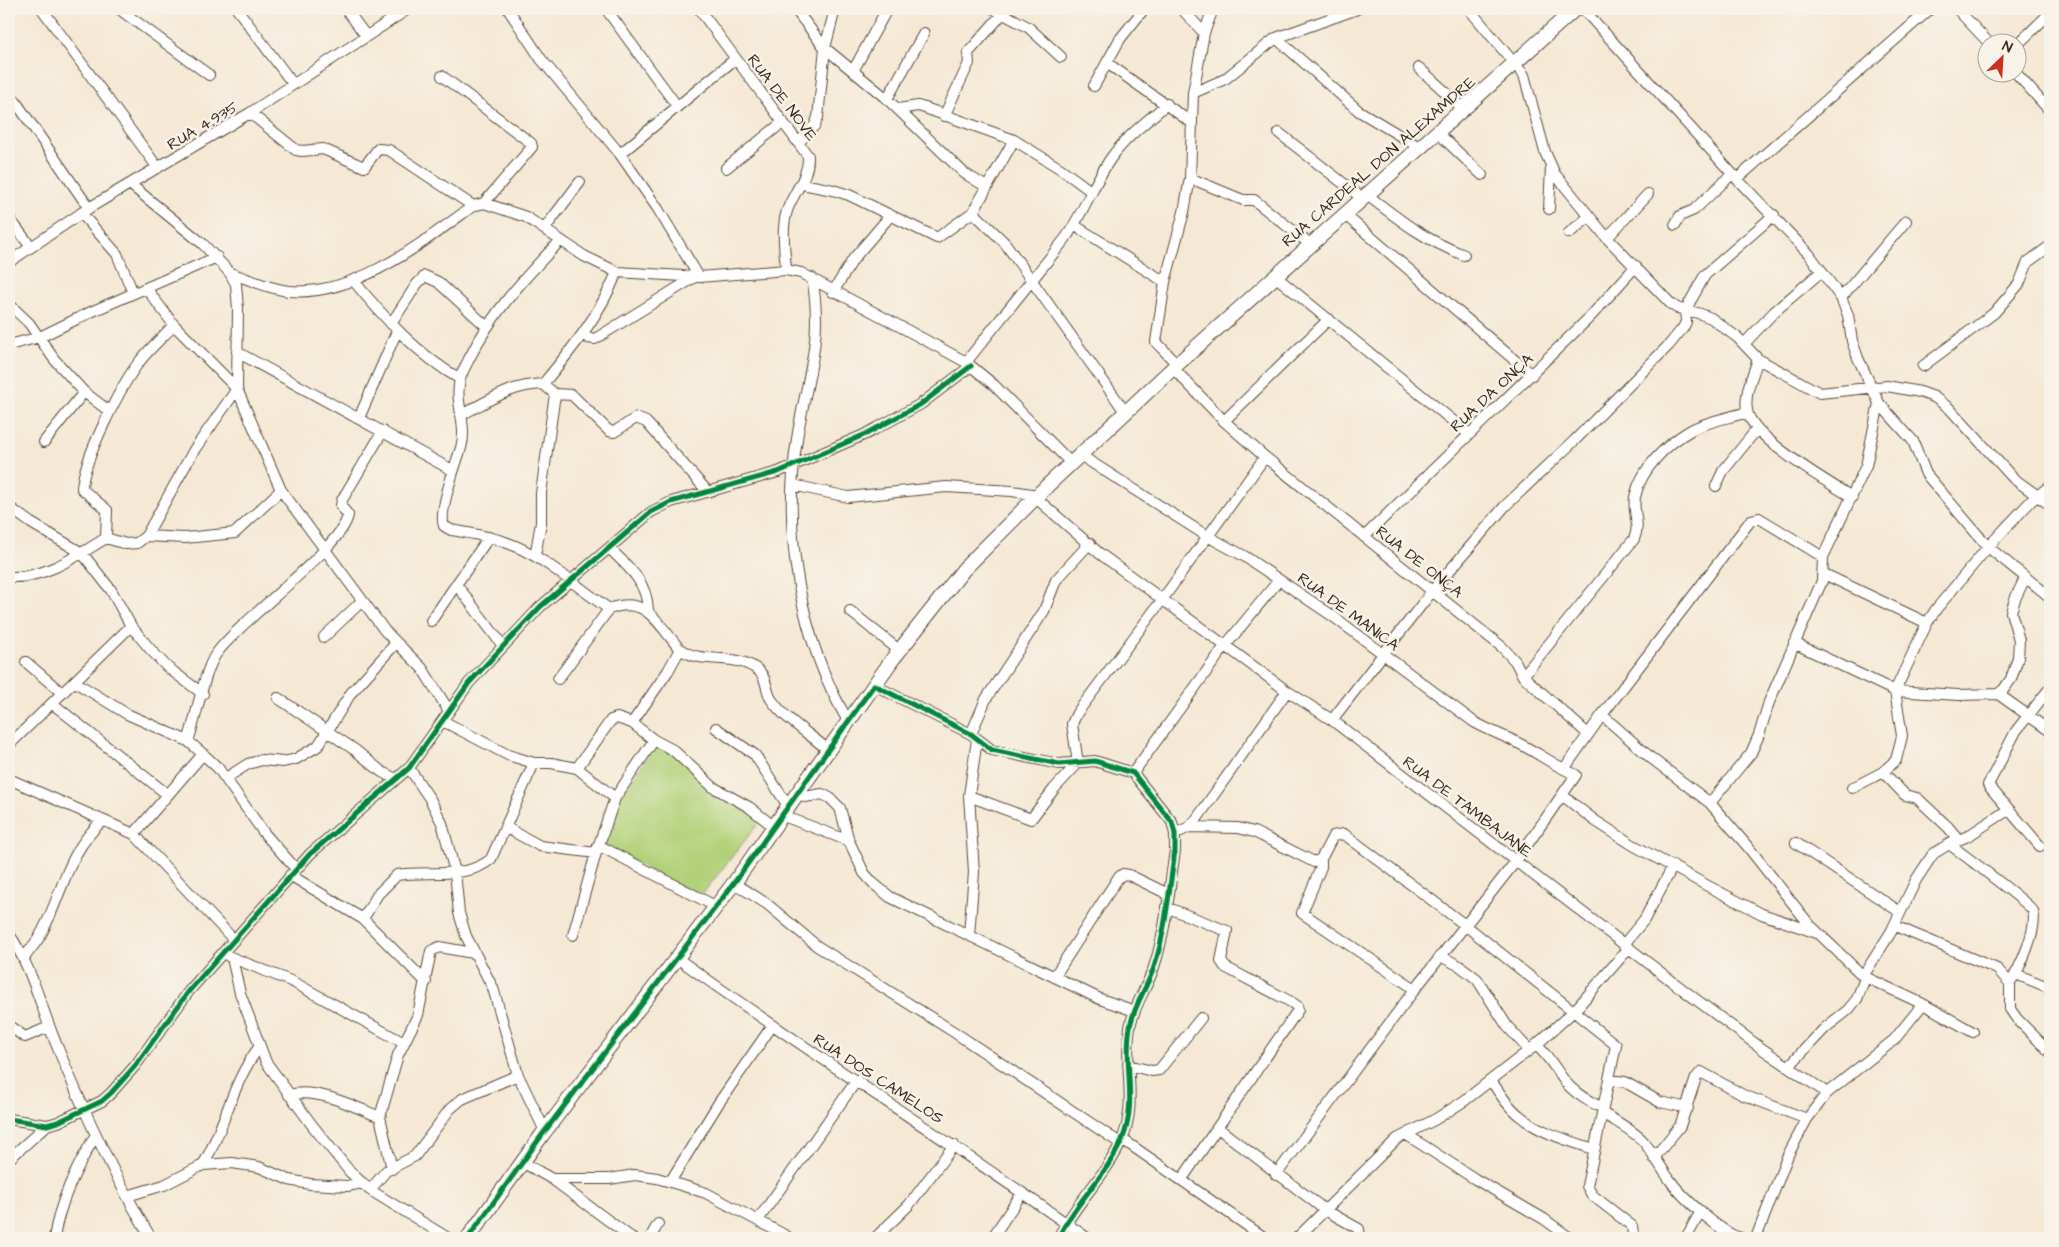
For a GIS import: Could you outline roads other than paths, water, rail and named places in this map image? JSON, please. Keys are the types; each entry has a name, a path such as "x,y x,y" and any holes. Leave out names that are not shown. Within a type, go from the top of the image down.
{"street":[{"path":"42,9 158,168"},
{"path":"119,9 208,75"},
{"path":"237,9 294,84"},
{"path":"346,9 366,36"},
{"name":"RUA 4.935","path":"9,262 85,211 250,113 408,9"},
{"path":"508,9 541,59 620,154 658,209 697,277"},
{"path":"606,9 677,106"},
{"name":"RUA DE NOVE","path":"699,9 808,156 808,164 802,184 786,212 784,233 786,270"},
{"path":"795,9 825,48 887,99 964,173 985,186"},
{"path":"799,142 815,125 818,117 825,48 835,9"},
{"path":"853,71 887,9"},
{"path":"1094,86 1120,39 1144,9"},
{"path":"1182,9 1204,33"},
{"path":"1074,226 1165,282 1184,212 1190,178 1193,93 1204,33 1213,9"},
{"path":"1193,93 1225,79 1276,38 1339,11 1357,9"},
{"path":"1469,9 1524,75 1529,87 1545,152 1552,166 1589,217 1607,238 1671,304 1685,311 1698,312 1711,318 1744,344 1758,358 1820,393 1872,386 1920,392 1934,397 1949,408 2013,478 2050,505"},
{"name":"RUA CARDEAL DON ALEXAMDRE","path":"1037,496 1175,366 1575,9"},
{"path":"1583,9 1735,177 1774,215 1822,271 1841,298 1848,315 1852,342 1879,403 1913,441 1930,480 1988,546 2050,597"},
{"path":"1675,225 1680,216 1694,210 1735,177 1930,9"},
{"path":"1957,9 1979,32"},
{"path":"944,116 969,63 968,53 998,11 1034,32 1061,57"},
{"path":"2026,36 2050,13"},
{"path":"887,99 924,33"},
{"path":"1276,38 1359,111 1419,147"},
{"path":"620,154 735,59"},
{"path":"1107,63 1192,123"},
{"path":"1419,68 1464,109"},
{"path":"230,272 264,285 289,291 310,290 353,280 402,256 473,206 484,202 532,148 532,143 442,76"},
{"path":"2024,82 2050,111"},
{"path":"9,92 85,211 117,254 133,293"},
{"path":"9,1159 47,1125 102,1101 123,1079 161,1031 189,991 227,956 234,940 293,872 333,831 409,768 469,683 540,607 569,581 659,507 778,472 903,416 937,394 968,364 1031,279 1074,226 1100,176 1118,149 1167,104"},
{"path":"898,109 918,106 1014,140 1062,169 1092,192"},
{"path":"250,113 296,150 323,149 364,167 378,149 389,150 473,206"},
{"path":"726,168 783,122"},
{"path":"1437,132 1482,175"},
{"path":"1279,133 1413,231 1439,245 1464,255"},
{"path":"802,184 849,195 937,238 973,212 985,186 1014,140"},
{"path":"1549,209 1552,166"},
{"path":"1190,178 1243,200 1254,200 1310,244"},
{"path":"545,228 580,182"},
{"path":"9,577 21,578 37,575 106,538 126,544 137,544 146,536 194,450 237,388 239,330 236,284 230,272 217,256 131,185"},
{"path":"1607,238 1648,194"},
{"path":"484,202 526,217 584,256 617,272 697,277 786,270"},
{"path":"973,212 1005,243 1126,413"},
{"path":"1344,214 1532,375"},
{"path":"1332,720 1433,590 1518,492 1574,441 1684,328 1686,322 1685,311 1710,268 1774,215"},
{"path":"833,292 854,258 890,216"},
{"path":"1569,233 1589,217"},
{"path":"9,218 31,247"},
{"path":"1841,298 1906,221"},
{"path":"560,241 520,283 486,326 460,379 458,392 463,414 461,447 452,470 442,522 444,526 452,530 505,542 535,556 608,609"},
{"path":"1923,366 1994,313 2019,284 2028,262 2050,246"},
{"path":"9,345 40,337 217,256"},
{"name":"RUA DA ONÇA","path":"1364,537 1592,316 1636,266"},
{"name":"RUA DE MANICA","path":"786,270 812,278 833,292 968,364 1076,459 1244,556 1383,654 1474,722 1564,769"},
{"path":"1744,344 1774,312 1822,271"},
{"path":"463,414 498,394 516,387 543,384 584,333 604,304 617,272"},
{"path":"360,418 394,327 417,284 425,276 438,282 486,326"},
{"path":"1275,276 1469,434"},
{"path":"584,333 591,339 603,335 697,277"},
{"path":"812,278 818,324 814,357 793,464 793,533 805,613 817,656 834,698 848,721"},
{"path":"353,280 394,327 446,371 460,379"},
{"name":"RUA DE ONÇA","path":"1165,282 1156,342 1224,421 1364,537 1433,590 1502,647 1515,661 1523,676 1588,734"},
{"path":"146,288 174,325 237,388 281,490 307,528 326,549 362,601 396,643 422,668 448,711"},
{"path":"9,304 29,323 54,359 84,392 109,411"},
{"path":"1224,421 1329,319"},
{"path":"106,538 107,510 84,493 82,485 94,444 109,411 138,362 174,325"},
{"path":"237,352 452,470"},
{"path":"1758,358 1747,395 1747,412 1757,429 1806,469 1852,497"},
{"path":"543,384 555,394 572,395 609,431 614,432 636,418 646,422 708,492"},
{"path":"44,442 84,392"},
{"path":"535,556 541,523 541,493 555,394"},
{"path":"1710,803 1751,753 1760,735 1769,702 1824,574 1823,557 1866,466 1879,403"},
{"path":"1523,676 1634,538 1638,528 1635,496 1649,465 1668,446 1692,430 1747,412"},
{"path":"1716,486 1723,471 1757,429"},
{"path":"188,741 210,667 222,646 326,549 348,519 347,512 342,506 342,500 383,431"},
{"path":"1078,763 1072,724 1077,713 1162,600 1265,456"},
{"path":"793,485 848,496 946,487 1012,490 1037,496"},
{"path":"1852,788 1883,772 1896,760 1902,736 1895,691 1927,622 1936,608 1988,546 2037,496 2050,486"},
{"path":"146,536 186,538 235,533 281,490"},
{"path":"468,1238 545,1131 734,883 900,650 964,569 1037,496"},
{"name":"RUA DE TAMBAJANE","path":"1037,496 1099,553 1287,691 1332,720 1761,1048 1827,1093"},
{"path":"9,506 31,523 82,552 111,590 131,626 150,650 168,667 203,694"},
{"path":"1276,1175 1440,956 1516,861 1576,775 1564,769 1588,734 1751,520 1759,518 1823,557"},
{"path":"430,621 489,537"},
{"path":"968,935 974,872 969,796 974,737 986,699 1044,611 1056,580 1090,543"},
{"path":"610,549 641,581 648,598 648,610"},
{"path":"1824,574 1927,622"},
{"path":"1794,643 1895,691 1958,695 1998,694 2004,690 2011,679 2018,658 2019,640 2011,612 2014,599 2025,578"},
{"path":"1133,773 1225,646 1279,580"},
{"path":"456,584 503,646"},
{"path":"324,637 362,601"},
{"path":"558,679 608,609 622,604 632,604 648,610 680,649 706,658 734,659 759,671 763,676 771,698 781,711 828,750"},
{"path":"850,611 900,650"},
{"path":"9,745 53,704 62,693 76,682 131,626"},
{"path":"226,778 248,764 262,760 283,762 296,760 318,746 351,693 396,643"},
{"path":"632,723 668,671 680,649"},
{"path":"26,662 62,693"},
{"path":"76,682 127,714 188,741 226,778 293,872 362,920 426,982"},
{"path":"874,685 974,737 992,750 1059,764 1096,761 1133,773 1172,822 1176,834 1166,907 1154,968 1135,1011 1127,1046 1130,1084 1129,1114 1121,1141 1088,1193 1065,1223 1058,1238"},
{"path":"2040,846 1989,787 1988,782 2016,731 2025,719 2030,716 2050,688"},
{"path":"1176,834 1189,827 1287,691"},
{"path":"1998,694 2050,731"},
{"path":"278,698 382,772 396,779"},
{"path":"53,704 168,795"},
{"path":"1602,715 1651,758 1710,803 1818,934 1863,976 1923,1004 1973,1032"},
{"path":"577,768 611,720 617,718 632,723 654,740 673,750 714,787 749,807 781,816 849,841"},
{"path":"443,721 508,755 534,763 552,763 577,768 615,798"},
{"path":"716,728 755,755 781,816"},
{"path":"573,935 597,849 615,798 654,740"},
{"path":"134,834 203,754"},
{"path":"362,920 378,894 397,876 455,872 476,868 491,859 534,763"},
{"path":"969,796 1031,819 1054,789 1078,763"},
{"path":"409,768 430,799 442,823 455,872 459,913 473,953 493,988 518,1075 545,1131"},
{"path":"1883,772 1905,795 1917,798 1948,827 1954,842 1994,880 2028,904 2032,910 2032,931 2016,974 2010,983 2008,1001 2010,1009 2017,1020 2050,1052"},
{"path":"11,777 102,821 134,834 234,940"},
{"path":"805,797 822,794 840,808 849,841 864,873 890,897 1100,999 1135,1011"},
{"path":"1562,795 1594,820 1633,845 1762,914 1818,934"},
{"path":"1789,1066 1830,1023 1848,1010 1857,999 1865,978 1863,976 1895,926 1900,912 1925,863 1933,854 1983,827 2008,810"},
{"path":"24,958 40,936 70,864 82,842 102,821"},
{"path":"505,827 540,846 597,849 715,906"},
{"path":"1189,827 1238,828 1254,832 1314,862 1321,859"},
{"path":"1415,990 1302,913 1321,867 1321,859 1333,836 1344,834 1575,1010 1616,1045 1586,1186 1588,1190 1632,1226 1633,1234 1630,1238"},
{"path":"1796,843 1900,912"},
{"path":"1297,1238 1386,1147 1397,1138 1436,1119 1491,1080 1532,1048 1575,1010 1626,946 1644,920 1673,866"},
{"path":"1054,977 1118,878 1123,874 1168,894"},
{"path":"734,883 767,904 817,946 1182,1179 1265,1238"},
{"path":"1166,907 1227,931 1221,961 1225,967 1297,1006 1294,1018 1182,1179"},
{"path":"1895,926 1997,969 2010,983"},
{"path":"9,934 24,958 49,1027 95,1136 126,1196 151,1238"},
{"path":"392,1169 380,1117 392,1073 418,1015 433,949 439,947 473,953"},
{"path":"227,956 293,982 404,1043"},
{"path":"227,956 266,1062 289,1095 350,1172 366,1187 448,1238"},
{"path":"1440,956 1460,966 1477,979 1508,1026 1532,1048 1552,1061 1569,1086 1580,1097 1625,1126 1642,1140 1671,1183 1719,1228 1731,1236 1741,1238"},
{"name":"RUA DOS CAMELOS","path":"677,958 772,1026 954,1145 1087,1238"},
{"path":"2016,974 2050,988"},
{"path":"1756,1238 1788,1155 1807,1119 1827,1093 1894,1040 1923,1004"},
{"path":"1128,1065 1152,1072 1159,1070 1201,1018"},
{"path":"9,1026 25,1037 49,1027"},
{"path":"670,1182 718,1104 772,1026"},
{"path":"203,1164 238,1080 260,1046"},
{"path":"1654,1158 1675,1136 1688,1108 1696,1078 1701,1072 1743,1095 1807,1119"},
{"path":"126,1196 164,1185 203,1164 246,1163 289,1180 310,1184 366,1187 415,1156 450,1109 462,1099 498,1081 518,1075"},
{"path":"758,1220 857,1080"},
{"path":"1491,1080 1504,1100 1520,1117 1568,1140 1594,1149"},
{"path":"1610,1080 1625,1082 1660,1102 1688,1108"},
{"path":"289,1095 304,1092 350,1104 380,1117"},
{"path":"9,1120 47,1125"},
{"path":"1218,1128 1276,1175 1325,1210 1359,1229 1360,1238"},
{"path":"1407,1134 1475,1179 1544,1219 1570,1238"},
{"path":"54,1238 58,1216 71,1179 95,1136"},
{"path":"875,1238 909,1205 954,1145"},
{"path":"522,1162 552,1179 632,1238"},
{"path":"552,1179 609,1179 635,1175 670,1182 706,1194 790,1238"},
{"path":"992,1238 1022,1192"},
{"path":"1686,1238 1701,1211"},
{"path":"650,1238 658,1224"}]}
